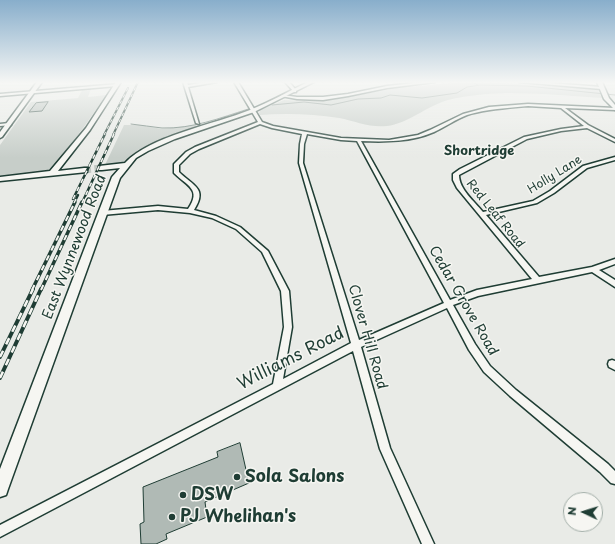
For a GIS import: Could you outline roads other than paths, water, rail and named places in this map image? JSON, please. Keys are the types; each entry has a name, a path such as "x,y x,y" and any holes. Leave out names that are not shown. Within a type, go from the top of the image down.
{"street":[{"path":"0,136 21,107"},
{"path":"53,172 69,155 103,107"},
{"path":"193,107 198,123"},
{"path":"250,107 260,123 272,127 360,141 390,141 419,136 476,110 503,107"},
{"name":"East Wynnewood Road","path":"0,488 116,177 134,157 158,144 259,107"},
{"path":"563,107 587,127 615,141"},
{"path":"598,107 615,108"},
{"path":"190,211 197,202 199,196 197,190 176,172 176,165 188,153 197,148 260,123"},
{"path":"0,125 9,124"},
{"name":"Red Leaf Road","path":"536,280 459,187 456,180 456,174 526,138 561,130 587,127"},
{"name":"Clover Hill Road","path":"305,132 302,144 301,164 356,345 385,449 428,544"},
{"name":"Cedar Grove Road","path":"360,141 448,304 472,347 487,369 513,393 604,468 615,479"},
{"name":"Holly Lane","path":"482,214 535,202 552,192 585,167 615,158"},
{"path":"116,177 114,171 102,168 127,165"},
{"path":"0,178 84,170"},
{"path":"102,213 158,208 190,211 214,218 238,228 265,251 285,291 288,327 278,385"},
{"name":"Williams Road","path":"0,531 356,345 448,304 477,293 593,269 615,261"},
{"path":"593,269 615,284"}],"waterway":[{"path":"131,124 162,128 184,127 248,109"}],"tunnel":[{"path":"84,170 102,168"}],"railway":[{"path":"104,135 118,107"},
{"path":"113,135 126,107"},
{"path":"73,199 105,134"},
{"path":"82,203 114,134"},
{"path":"74,203 78,195"},
{"path":"32,290 75,202"},
{"path":"41,290 82,202"},
{"path":"0,357 33,289"},
{"path":"0,378 41,289"}],"place":[{"name":"Sola Salons","path":"237,477"},
{"name":"DSW","path":"183,495"},
{"name":"PJ Whelihan's","path":"172,517"}],"district":[{"name":"Shortridge","path":"479,151"}]}
